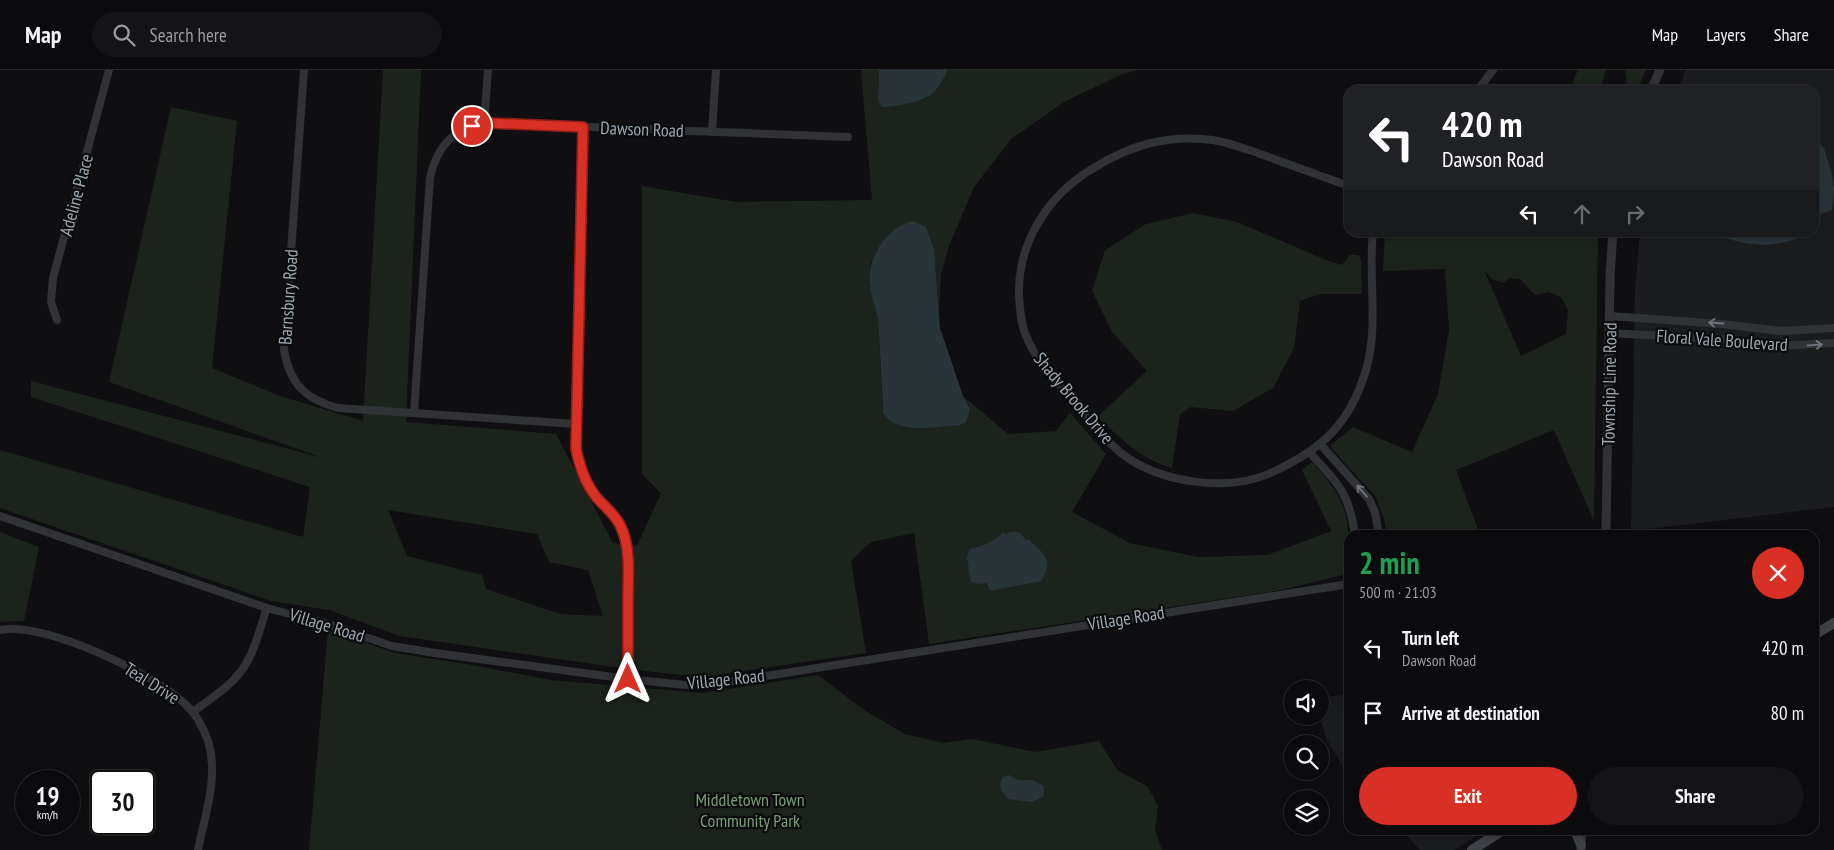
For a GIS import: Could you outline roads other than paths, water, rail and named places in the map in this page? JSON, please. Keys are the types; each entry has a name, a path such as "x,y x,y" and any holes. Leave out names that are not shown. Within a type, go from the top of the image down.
{"main road":[{"path":"1819,632 1834,622"},
{"path":"1472,850 1495,835"},
{"path":"1577,835 1581,848"}],"street":[{"name":"Adeline Place","path":"57,320 51,302 53,278 109,70"},
{"name":"Barnsbury Road","path":"304,70 284,350 286,363 297,384 306,394 323,404 338,408 576,424"},
{"path":"484,124 488,70"},
{"path":"712,132 716,70"},
{"path":"1482,85 1493,70"},
{"path":"1653,85 1660,70"},
{"name":"Dawson Road","path":"414,413 429,188 433,164 439,152 454,135 472,126 484,124 848,137"},
{"path":"583,127 576,449 584,477 597,498 621,525 626,539 628,569 628,679"},
{"name":"Shady Brook Drive","path":"1344,184 1241,147 1214,140 1182,138 1146,143 1113,155 1085,173 1059,194 1037,223 1024,254 1019,281 1020,310 1026,337 1038,359 1106,440 1124,455 1150,470 1187,480 1215,484 1238,483 1266,476 1293,463 1321,445 1348,412 1358,392 1367,369 1372,328 1373,237"},
{"name":"Township Line Road","path":"1606,530 1613,237"},
{"name":"Floral Vale Boulevard","path":"1610,316 1722,324 1781,332 1834,328"},
{"name":"Floral Vale Boulevard","path":"1610,334 1720,338 1777,346 1834,343"},
{"path":"1321,445 1369,499 1377,520 1378,530"},
{"path":"1310,452 1335,480 1345,495 1350,508 1354,530"},
{"name":"Village Road","path":"0,516 267,608 324,622 392,646 628,679 685,685 728,682 1344,585"},
{"path":"193,712 229,684 244,668 267,608"},
{"name":"Teal Drive","path":"0,630 27,630 74,643 105,655 156,682 178,697 193,712 203,728 208,741 212,770 198,850"},
{"path":"1581,848 1582,835"}],"park label":[{"name":"Middletown Town Community Park","path":"750,810"}]}
